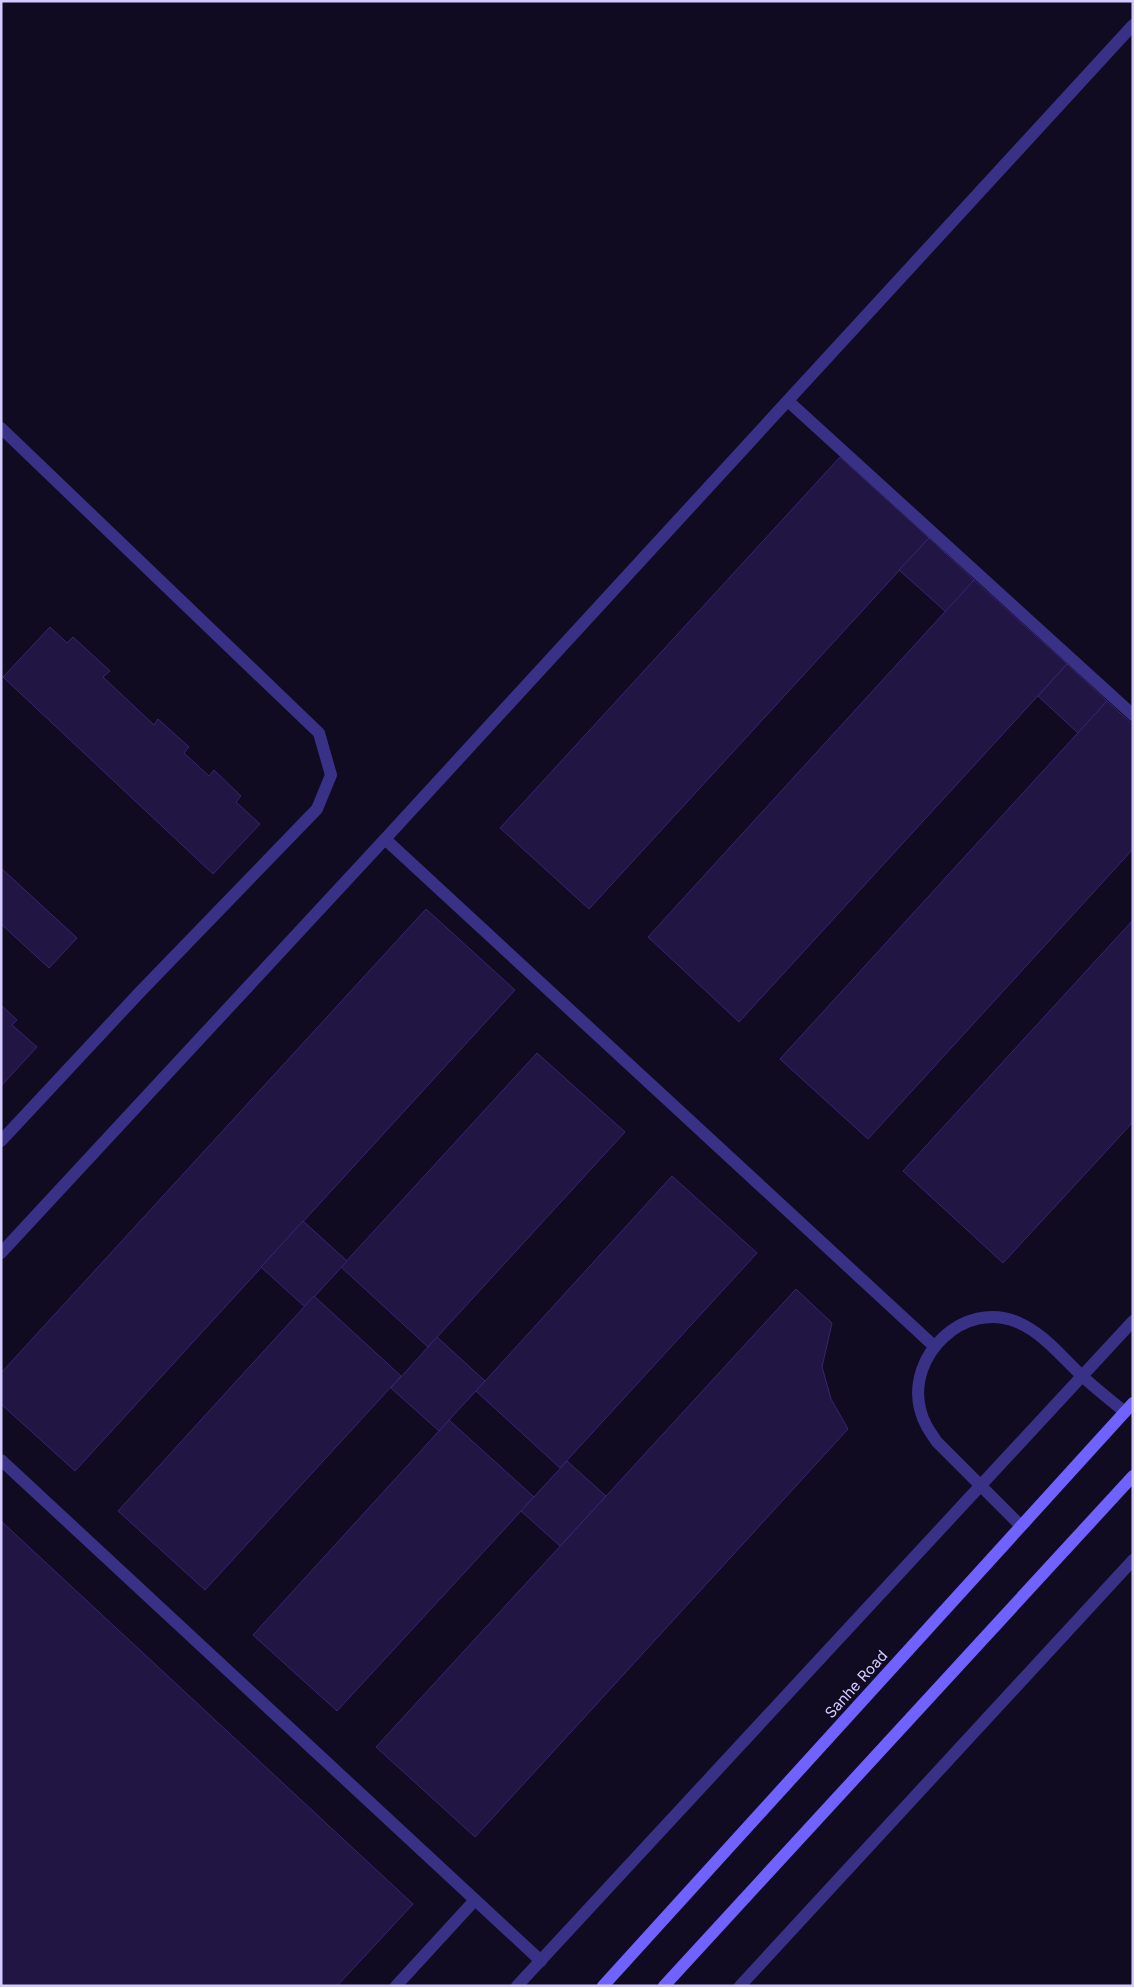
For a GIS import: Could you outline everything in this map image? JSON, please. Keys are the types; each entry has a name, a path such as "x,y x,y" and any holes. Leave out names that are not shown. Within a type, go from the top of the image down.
{"main road":[{"name":"Sanhe Road","path":"603,1986 1129,1407"},
{"path":"664,1986 1133,1476"}],"street":[{"path":"1,1253 385,839 1133,25"},
{"path":"788,401 1133,715"},
{"path":"1,428 319,733 331,775 317,809 140,992 1,1142"},
{"path":"385,839 934,1346"},
{"path":"1021,1526 937,1442 926,1427 920,1409 918,1390 921,1372 934,1346 941,1338 957,1326 976,1319 996,1317 1009,1320 1034,1330 1082,1376 1129,1407"},
{"path":"517,1986 1133,1321"},
{"path":"1,1460 540,1961"},
{"path":"740,1986 1133,1560"},
{"path":"396,1986 475,1900"}],"building":[{"path":"840,457 929,538 589,909 500,828"},
{"path":"929,538 974,580 946,612 899,570"},
{"path":"974,580 1067,664 739,1022 648,937"},
{"path":"50,627 67,643 73,637 110,671 103,677 154,725 158,719 189,747 184,753 209,776 214,770 241,796 236,802 260,824 213,874 3,677"},
{"path":"1067,664 1107,701 1078,733 1038,696"},
{"path":"1107,701 1133,725 1133,849 868,1139 780,1059"},
{"path":"1,868 77,938 49,968 1,924"},
{"path":"426,909 515,990 75,1471 1,1404 1,1373"},
{"path":"1133,920 1133,1122 1003,1263 903,1171"},
{"path":"1,1005 17,1020 12,1025 37,1047 1,1086"},
{"path":"537,1053 625,1132 428,1347 341,1267"},
{"path":"672,1176 757,1253 560,1468 476,1391"},
{"path":"303,1221 347,1261 305,1307 261,1267"},
{"path":"796,1289 832,1323 822,1367 831,1399 848,1429 475,1837 376,1747"},
{"path":"314,1296 401,1376 205,1590 118,1511"},
{"path":"437,1337 485,1381 439,1431 391,1388"},
{"path":"449,1420 534,1497 337,1711 253,1635"},
{"path":"567,1461 606,1496 560,1546 521,1511"},
{"path":"1,1521 413,1904 337,1986 1,1986"}]}
